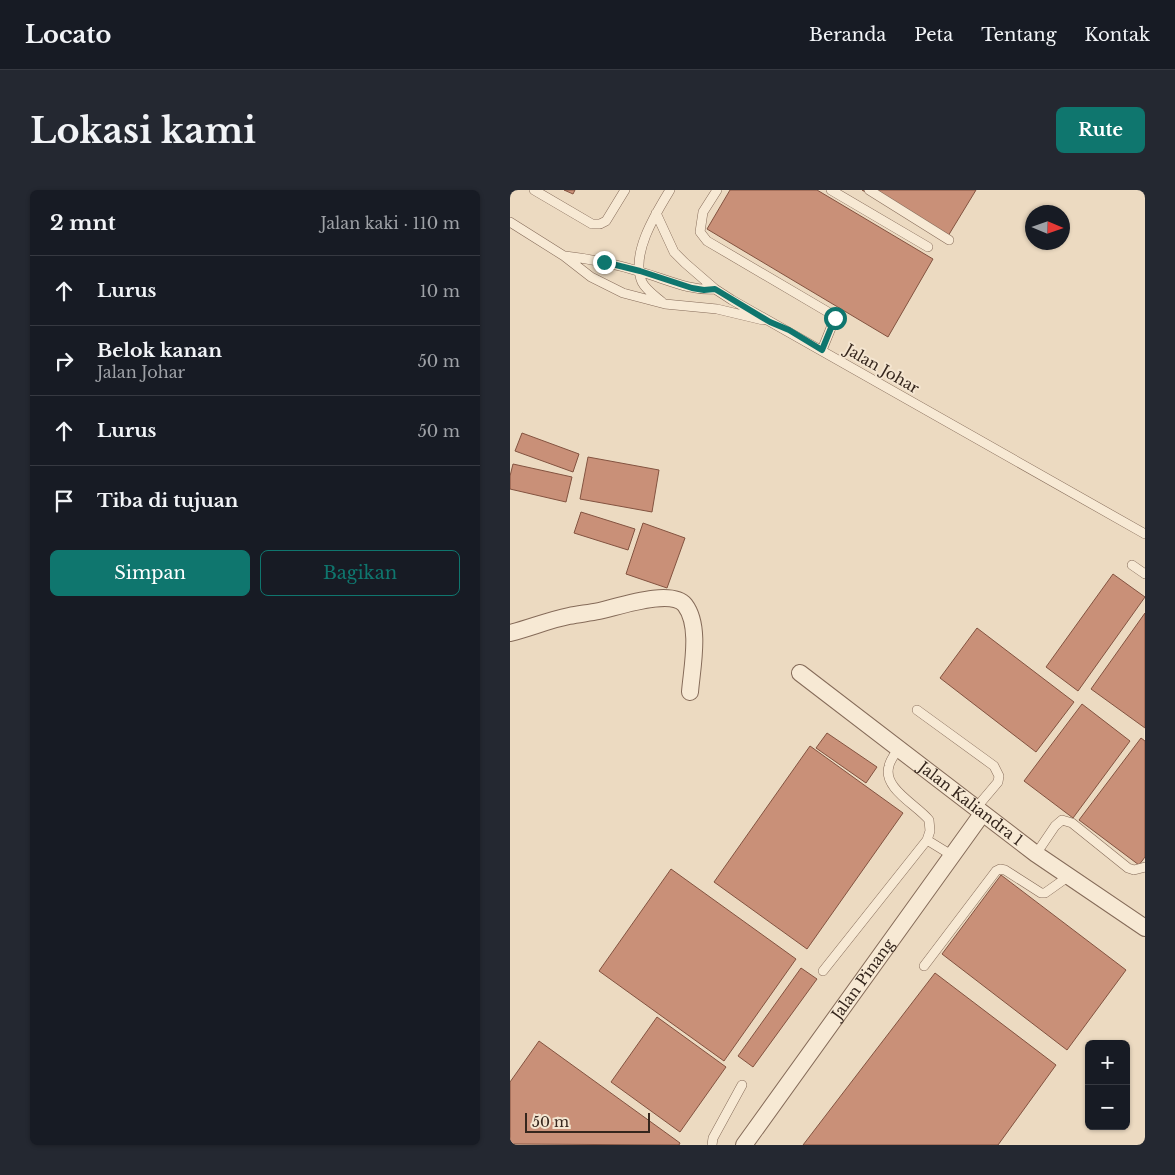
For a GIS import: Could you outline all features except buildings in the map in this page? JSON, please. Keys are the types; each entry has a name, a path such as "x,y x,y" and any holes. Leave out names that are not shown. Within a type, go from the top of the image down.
{"street":[{"path":"510,633 569,616 628,603 656,598 671,599 684,604 691,617 694,640 690,692"},
{"name":"Jalan Kaliandra 1","path":"800,673 1036,854 1145,928"},
{"name":"Jalan Pinang","path":"745,1145 954,856 979,811"}],"lane":[{"path":"534,190 592,224 600,224 606,221 624,190"},
{"path":"665,304 650,292 642,282 640,252 656,213 670,190"},
{"path":"717,190 703,212 700,232 707,241 833,315 835,318 822,350"},
{"path":"831,190 928,247"},
{"path":"869,190 949,240"},
{"name":"Jalan Johar","path":"656,213 674,252 715,289 1145,534"},
{"path":"510,222 564,256 592,277 623,293 665,304 717,309 770,322"},
{"path":"564,256 604,262 640,271 692,288 715,289"},
{"path":"1132,565 1145,574"},
{"path":"917,710 994,766 999,776 998,782 979,811"},
{"path":"823,971 927,840 930,831 929,820 891,786 888,777 889,766 898,749"},
{"path":"1036,854 1055,826 1062,820 1072,823 1128,868 1134,870 1145,867"},
{"path":"927,840 954,856"},
{"path":"924,966 996,870 1006,870 1041,893 1045,893 1069,876"},
{"path":"712,1145 713,1138 742,1085"}],"route":[{"path":"604,262 640,271 692,288 715,289 822,350 835,318"}]}
